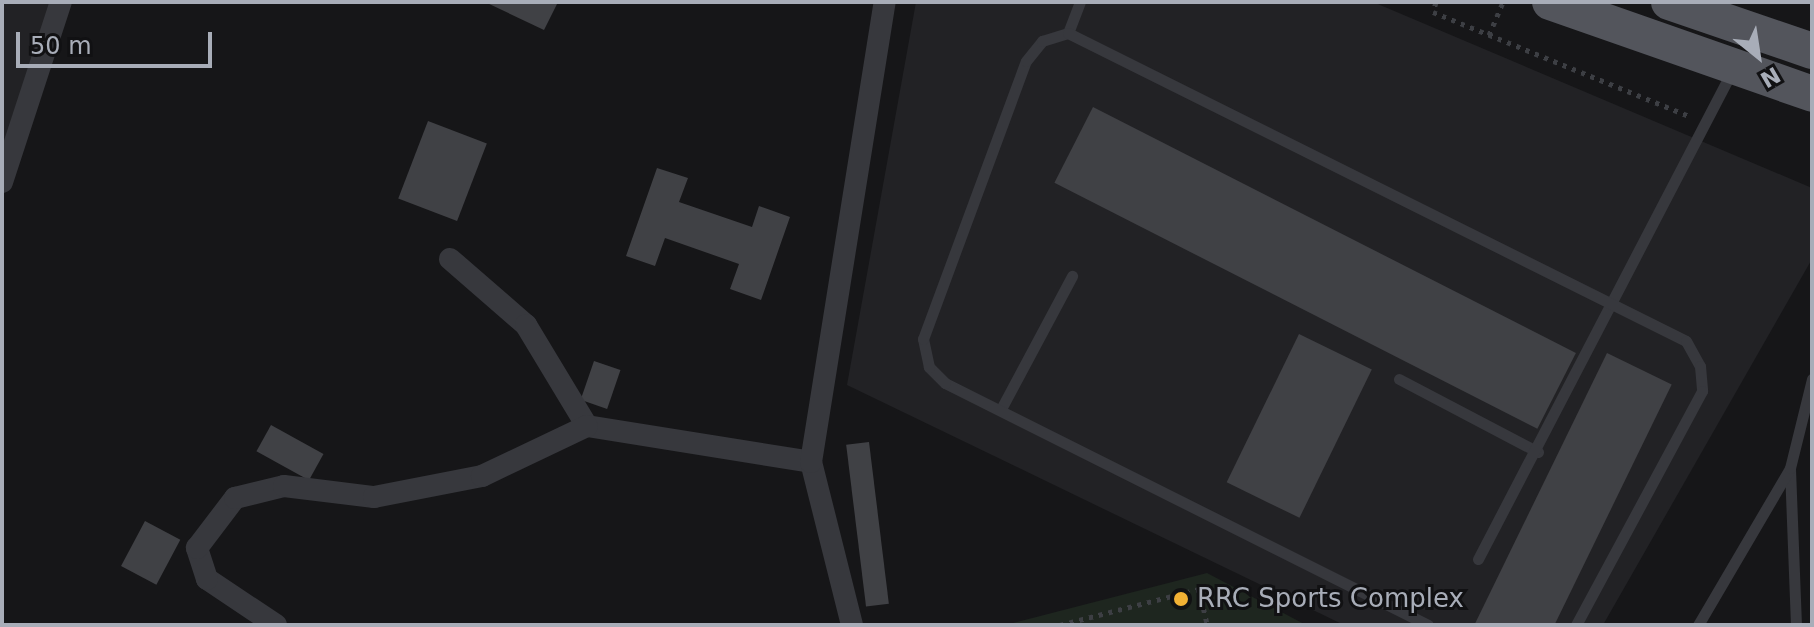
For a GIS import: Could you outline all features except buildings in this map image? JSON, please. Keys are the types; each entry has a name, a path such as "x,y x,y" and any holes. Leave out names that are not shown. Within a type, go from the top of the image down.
{"main road":[{"path":"1550,2 1812,94"},
{"path":"1669,2 1812,51"}],"street":[{"path":"2,182 61,2"},
{"path":"852,625 811,462 885,2"},
{"path":"450,259 526,325 587,426"},
{"path":"276,625 207,579 202,564 197,548 235,498 284,486 374,497 482,476 587,426 811,462"}],"lane":[{"path":"1068,33 1080,2"},
{"path":"1428,625 945,383 929,367 923,339 1026,61 1042,41 1068,33 1686,341 1700,366 1702,391 1576,625"},
{"path":"1478,559 1538,452 1610,303 1735,67"},
{"path":"1001,409 1072,276"},
{"path":"1399,379 1538,452"},
{"path":"1796,625 1790,468 1812,379"},
{"path":"1698,625 1790,468"}],"path":[{"path":"1436,2 1433,12 1690,116"},
{"path":"1489,35 1503,2"},
{"path":"1060,625 1199,589 1207,625"}],"shaded area":[{"path":"2,2 52,2 2,151"},
{"path":"916,2 1373,2 1812,188 1812,259 1603,625 1344,625 847,385"},
{"name":"RRC Sports Complex","path":"1207,573 1306,625 1005,625"}],"place":[{"name":"RRC Sports Complex","path":"1181,599"}]}
